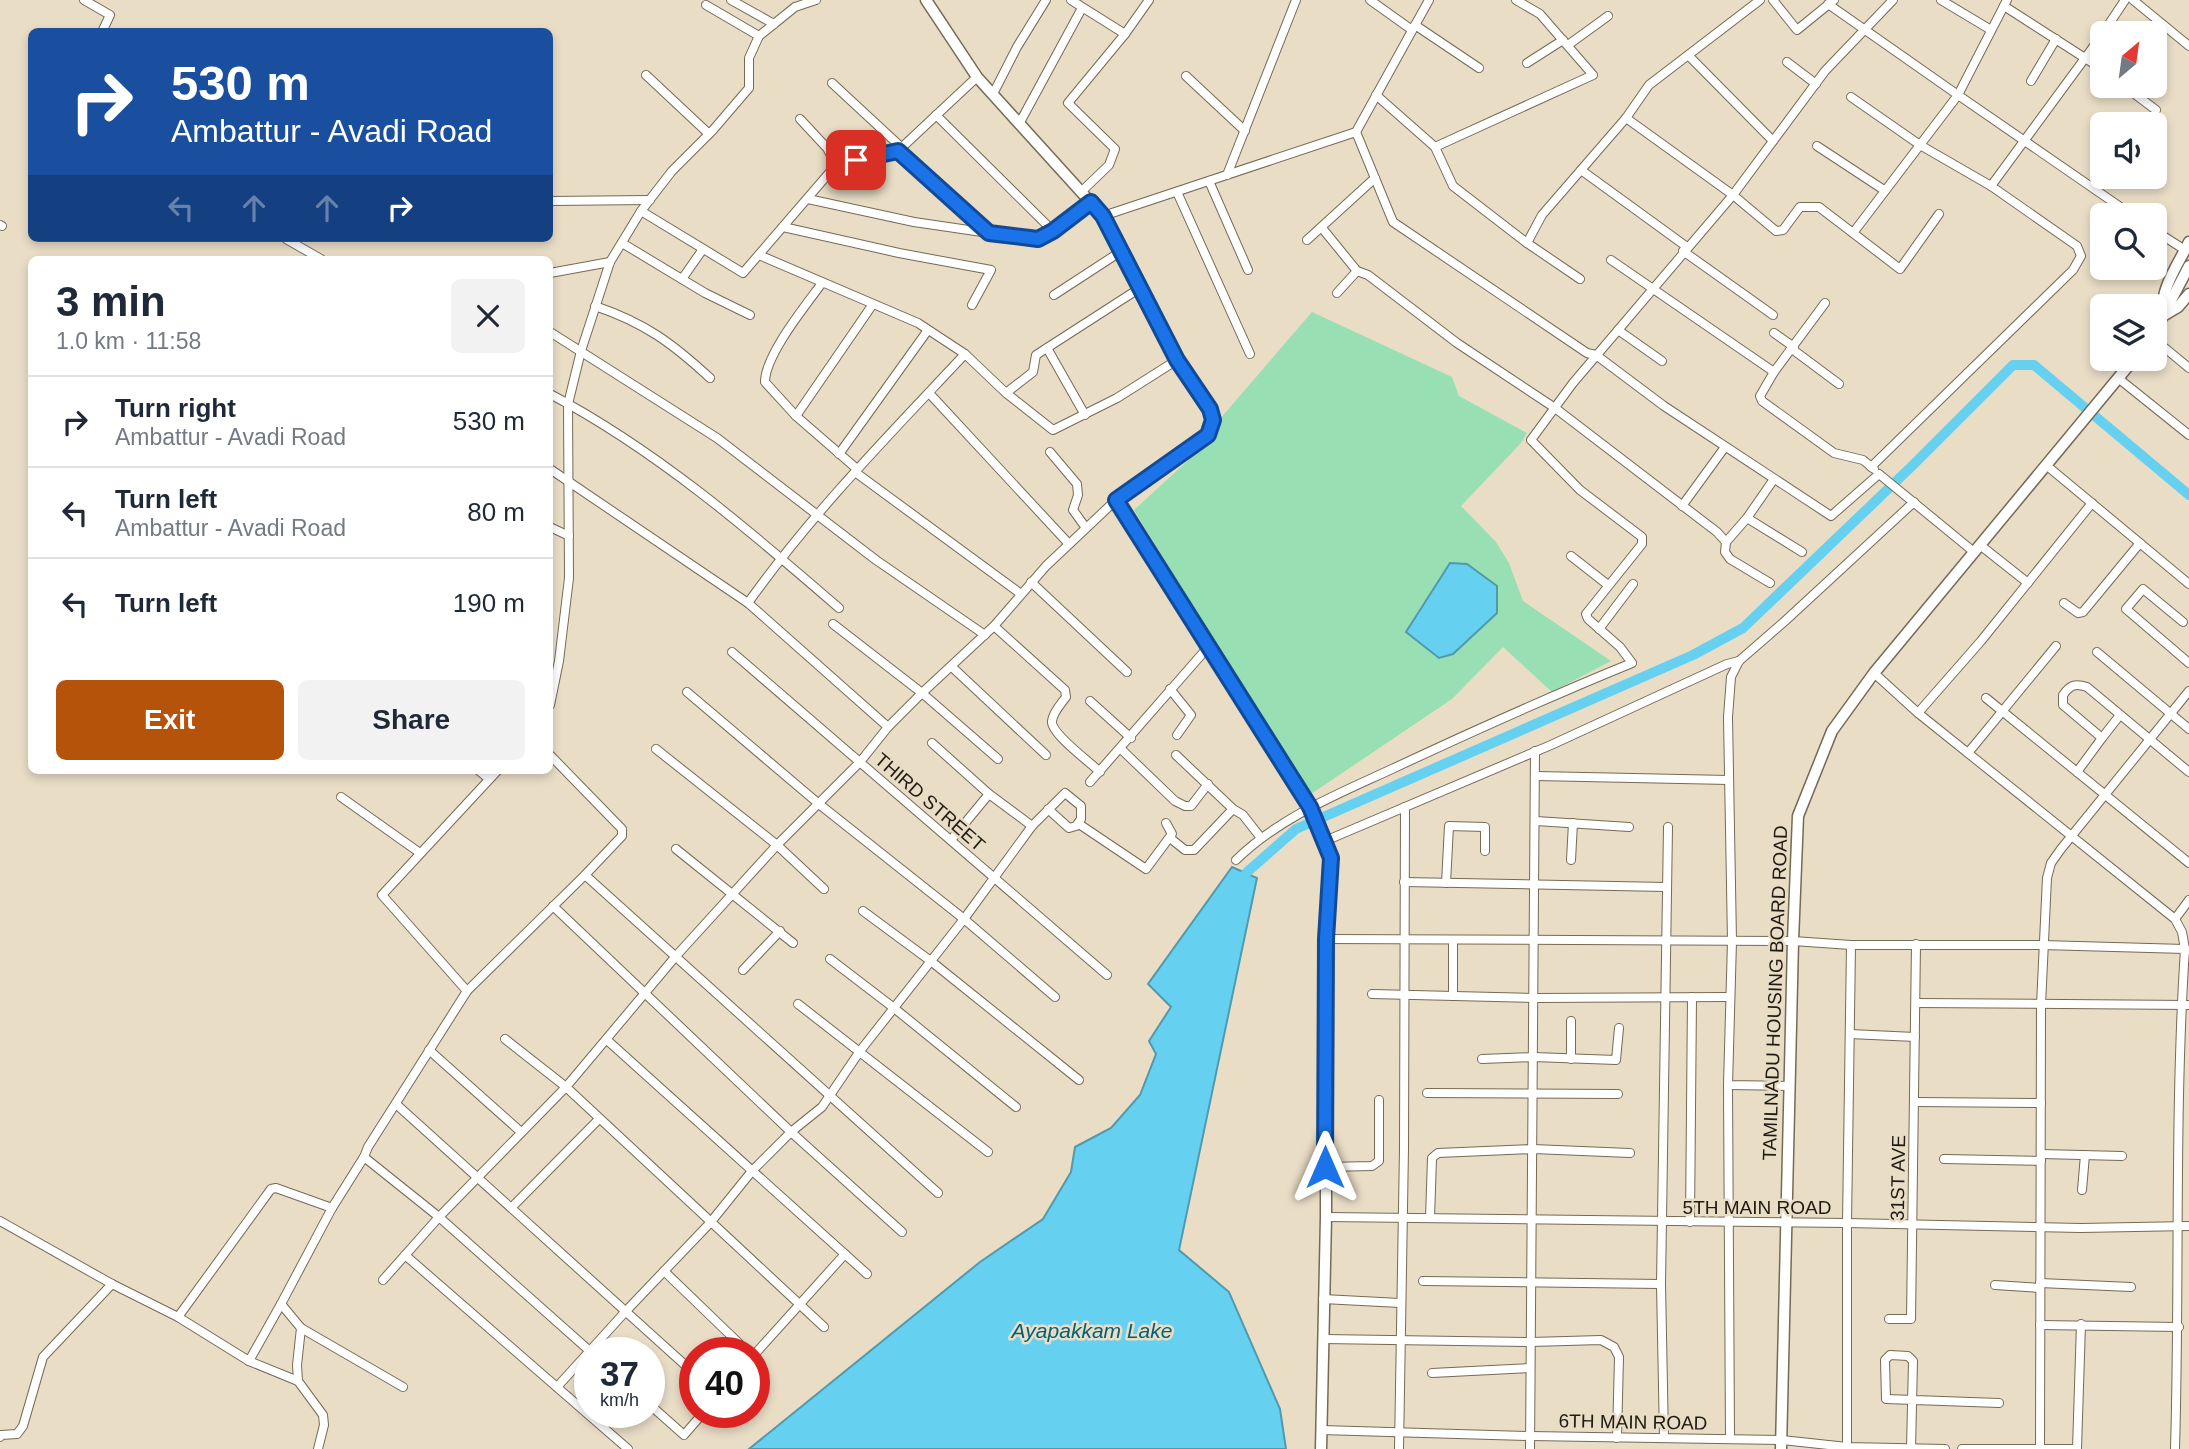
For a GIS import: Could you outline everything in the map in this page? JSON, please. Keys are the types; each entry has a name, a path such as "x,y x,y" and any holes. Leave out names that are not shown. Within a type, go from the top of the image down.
{"street":[{"path":"84,0 110,15 104,28"},
{"path":"731,0 774,24"},
{"path":"553,690 569,578 568,404 581,351 610,262 641,211 672,171 749,88 749,58 759,36 795,7 816,0"},
{"path":"383,1280 439,1217 566,1087 732,893 860,762 888,727 985,635 1031,582 1116,500 1201,442 1210,431 1213,420 1210,409 1177,360 1103,216 977,77 926,0"},
{"path":"993,94 1017,47 1046,0"},
{"path":"1071,0 1125,34"},
{"path":"1081,192 1109,165 1115,149 1068,103 1125,34 1149,0"},
{"path":"1227,175 1296,0"},
{"path":"1370,0 1479,68"},
{"path":"1103,216 1356,132 1429,0"},
{"path":"1435,147 1593,75 1540,14 1516,0"},
{"path":"1527,243 1542,215 1626,118 1649,85 1760,0"},
{"path":"1773,0 1797,30 1831,2 1863,30 2114,203"},
{"path":"1236,860 1261,838 1311,810 1477,729 1632,663 1626,653 1588,619 1586,614 1642,544 1642,537 1580,490 1531,440 1596,355 1733,195 1816,84 1893,0"},
{"path":"1941,0 1992,30"},
{"path":"2111,21 2125,0"},
{"path":"2133,0 2189,46"},
{"path":"1853,233 1958,95 2005,3 2090,61"},
{"path":"706,5 759,36"},
{"path":"1019,124 1083,8"},
{"path":"1527,63 1566,43 1608,16"},
{"path":"2031,81 2056,39"},
{"path":"1991,186 2090,52"},
{"path":"1689,56 1773,141"},
{"path":"1787,62 1816,84"},
{"path":"646,75 709,134"},
{"path":"1186,76 1245,131"},
{"path":"641,211 743,273 836,165 900,149 977,77"},
{"path":"832,83 989,233"},
{"path":"1376,96 1435,147 1453,186 1527,243 1580,279"},
{"path":"1850,97 1920,145 1991,186 2077,246 2081,256 2079,262 1871,467"},
{"path":"2140,98 2156,110"},
{"path":"936,115 1053,231"},
{"path":"1626,118 1733,195 1776,231 1783,230 1800,207 1819,207 1900,269 1939,214"},
{"path":"800,119 827,148 836,165"},
{"path":"1356,132 1393,222 1578,347 1596,355 1725,447 1831,516 1882,476"},
{"path":"1817,146 1884,190"},
{"path":"1581,170 1773,315"},
{"path":"1307,240 1375,178"},
{"path":"1209,181 1248,270"},
{"path":"1177,192 1250,354"},
{"path":"808,198 914,222 1038,239 1091,202"},
{"path":"553,201 650,200"},
{"path":"783,227 991,270 972,305"},
{"path":"1322,228 1357,271 1368,275 1457,343 1555,408 1726,542"},
{"path":"2164,294 2187,246 2167,236"},
{"path":"291,242 316,256"},
{"path":"622,243 750,315"},
{"path":"682,279 703,249"},
{"path":"1054,295 1120,252"},
{"path":"759,255 928,330 965,354 1006,393 1053,430 1118,398 1177,360"},
{"path":"1611,260 1774,372"},
{"path":"553,273 610,262"},
{"path":"2167,314 2178,307 2184,298 2189,266"},
{"path":"1337,293 1357,271"},
{"path":"822,283 786,333 765,373 765,382 796,416 856,471 1021,594"},
{"path":"1006,393 1033,372 1035,355 1140,289"},
{"path":"1825,303 1774,372 1760,396 1762,401 1834,453 1842,457 1856,458 1871,467 1914,502 2028,583"},
{"path":"796,416 873,304"},
{"path":"595,306 639,323 657,334 710,378"},
{"path":"839,454 928,330"},
{"path":"1618,330 1662,361"},
{"path":"1774,333 1839,384"},
{"path":"553,334 717,438 876,560 985,635"},
{"path":"1047,348 1085,415"},
{"path":"2167,350 2189,368"},
{"path":"748,603 781,558 856,471 965,354"},
{"name":"TAMILNADU HOUSING BOARD ROAD","path":"1782,1445 1789,1086 1798,816 1832,731 1874,673 2124,371"},
{"path":"2118,378 2189,435"},
{"path":"929,393 1069,544"},
{"path":"553,396 639,446 781,558 839,608"},
{"path":"1682,506 1725,447"},
{"path":"1050,452 1077,484 1078,495 1073,510 1086,528"},
{"path":"2046,465 2189,584"},
{"path":"553,471 748,603 888,727"},
{"path":"1770,583 1726,556 1726,542 1747,518 1774,479"},
{"path":"1116,500 1311,810 1331,858 1326,939 1321,1449"},
{"path":"1730,1439 1727,1223 1732,941 1728,717 1731,677 1739,661 1914,502"},
{"path":"1919,713 2092,503"},
{"path":"1747,518 1802,552"},
{"path":"553,528 569,536"},
{"path":"2064,603 2078,613 2083,612 2140,543"},
{"path":"1571,556 1608,585"},
{"path":"1031,582 1127,672"},
{"path":"1599,629 1633,584"},
{"path":"2183,622 2143,589 2126,609 2189,663"},
{"path":"833,624 922,693 998,759"},
{"path":"994,626 1065,690 1066,697 1051,721 1053,727 1061,738 1100,772"},
{"path":"1090,782 1209,646"},
{"path":"1968,753 2056,646"},
{"name":"THIRD STREET","path":"732,652 1107,975"},
{"path":"2096,652 2189,729"},
{"path":"553,653 559,660"},
{"path":"1325,842 1704,674 1739,661"},
{"path":"952,667 1046,755"},
{"path":"1874,673 1919,713 2175,919 2182,932 2187,950 2177,1225 2179,1327 2175,1449"},
{"path":"2102,738 2063,705 2066,690 2076,684 2087,687 2189,772"},
{"path":"1170,690 1191,715 1177,735"},
{"path":"2040,1448 2041,1005 2047,878 2051,863 2189,691"},
{"path":"687,692 818,804 964,919 1055,997"},
{"path":"1986,698 2189,863"},
{"path":"1090,701 1130,738"},
{"path":"2077,772 2120,715"},
{"path":"932,743 989,794 1032,826"},
{"path":"656,749 776,845 824,889"},
{"path":"1121,749 1175,801 1185,806 1191,806 1208,785"},
{"path":"1530,1449 1535,751"},
{"path":"1176,755 1233,809 1243,815 1261,838"},
{"path":"249,1361 332,1208 467,991 622,836 622,829 553,758"},
{"path":"483,774 489,779"},
{"path":"467,991 382,895 494,774"},
{"path":"1536,776 1729,780"},
{"path":"604,1337 710,1223 752,1171 791,1132 822,1107 860,1051 932,961 1032,826 1048,809 1065,793 1080,806 1082,820 1069,828 1048,809"},
{"path":"951,840 989,794"},
{"path":"341,797 420,853"},
{"path":"1399,1449 1405,807"},
{"path":"1170,838 1185,850 1194,850 1233,809"},
{"path":"1536,821 1629,827"},
{"path":"1079,824 1146,869 1170,838 1172,831 1166,823"},
{"path":"1571,860 1573,823"},
{"path":"1446,883 1449,826 1485,827 1485,851"},
{"path":"1664,1438 1661,1284 1668,827"},
{"path":"676,849 793,943"},
{"path":"585,875 938,1193"},
{"path":"1404,882 1666,887"},
{"path":"2175,919 2189,900"},
{"path":"553,906 791,1132 902,1233"},
{"path":"863,911 932,961 1079,1080"},
{"path":"743,970 780,931"},
{"path":"1326,939 1793,941 1851,945 2042,945 2187,950"},
{"path":"1453,940 1453,996"},
{"name":"31ST AVE","path":"1889,1319 1911,1319 1916,944"},
{"path":"1847,1448 1851,945"},
{"path":"830,959 1016,1107"},
{"path":"1372,994 1535,998 1729,997"},
{"path":"1690,1222 1692,997"},
{"path":"1916,1003 2185,1005"},
{"path":"799,1004 988,1152"},
{"path":"1571,1021 1571,1059"},
{"path":"1482,1059 1534,1057 1616,1060 1619,1028"},
{"path":"1850,1034 1915,1037"},
{"path":"505,1039 566,1087 824,1327"},
{"path":"607,1040 867,1274"},
{"path":"429,1050 521,1132"},
{"path":"1728,1085 1789,1086"},
{"path":"1427,1093 1618,1094"},
{"path":"1325,1167 1372,1166 1379,1161 1379,1100"},
{"path":"1914,1102 2041,1103"},
{"path":"396,1104 679,1359"},
{"path":"512,1207 599,1119"},
{"path":"1430,1218 1432,1158 1437,1153 1533,1149 1630,1153"},
{"path":"2082,1190 2085,1155"},
{"path":"1944,1159 2122,1156"},
{"path":"364,1157 439,1217 574,1337"},
{"path":"178,1317 271,1189 276,1188 332,1208"},
{"name":"5TH MAIN ROAD","path":"1325,1217 2041,1227 2189,1226"},
{"path":"0,1221 112,1284 178,1317 249,1361 299,1381"},
{"path":"770,1338 845,1254"},
{"path":"405,1255 628,1449"},
{"path":"664,1271 732,1337"},
{"path":"1423,1281 1661,1284"},
{"path":"0,1437 17,1434 23,1426 43,1357 112,1284"},
{"path":"1995,1285 2132,1287"},
{"path":"1323,1299 1400,1303"},
{"path":"281,1304 301,1328 403,1387"},
{"path":"1962,1449 2076,1449 2081,1324"},
{"path":"2040,1325 2179,1327"},
{"path":"301,1328 297,1365 299,1381 323,1415 324,1424 318,1449"},
{"path":"1323,1339 1531,1342 1601,1340 1614,1347 1619,1357 1617,1438"},
{"path":"1911,1448 1911,1401 1913,1361 1908,1356 1890,1355 1885,1360 1886,1399 1911,1401 2000,1403"},
{"path":"1432,1373 1530,1368"},
{"path":"557,1387 574,1370"},
{"path":"665,1418 684,1434 689,1428"},
{"name":"6TH MAIN ROAD","path":"1321,1430 1730,1439 1782,1445 1945,1449"}],"green space":[{"path":"1312,312 1452,377 1459,396 1527,433 1521,443 1461,506 1496,542 1509,563 1523,601 1611,661 1552,692 1503,647 1452,699 1308,796 1134,510 1206,444 1213,427"}],"water":[{"path":"1450,563 1467,564 1497,586 1497,613 1453,654 1439,658 1406,632"},
{"name":"Ayapakkam Lake","path":"1232,867 1257,878 1179,1250 1229,1292 1280,1409 1286,1449 749,1449 980,1262 1043,1219 1071,1172 1075,1147 1111,1128 1140,1095 1156,1054 1149,1041 1171,1007 1148,984"}],"waterway":[{"path":"1246,873 1296,829 1693,655 1743,628 2013,365 2034,365 2189,495"}],"route":[{"path":"856,160 898,151 989,233 1038,239 1091,202 1103,216 1177,360 1210,409 1213,420 1210,431 1201,442 1116,500 1310,807 1331,858 1326,939 1325,1167"}]}
